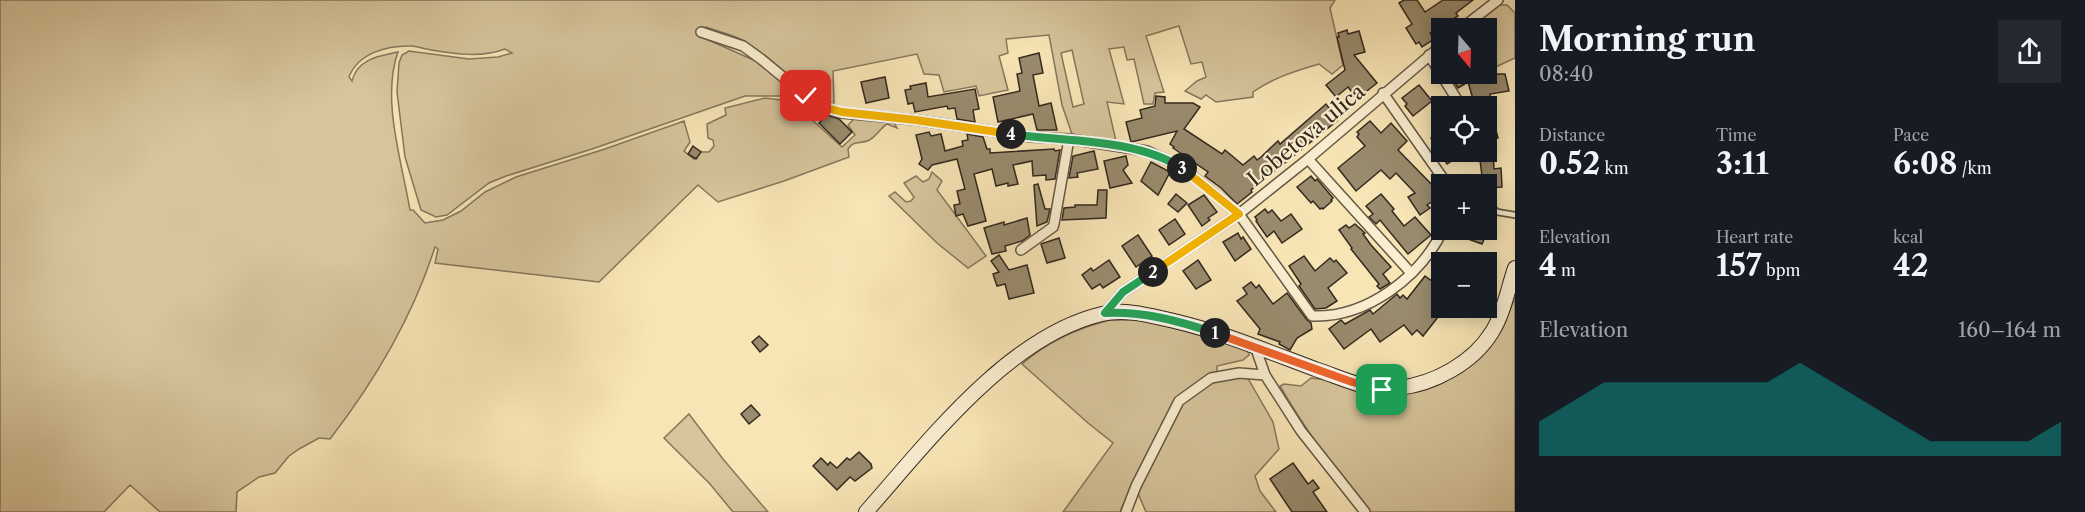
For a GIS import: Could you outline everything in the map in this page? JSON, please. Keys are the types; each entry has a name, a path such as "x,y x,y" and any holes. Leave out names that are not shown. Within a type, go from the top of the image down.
{"main road":[{"path":"866,512 941,428 999,371 1034,344 1069,325 1105,313 1126,312 1176,321 1255,346 1352,382 1382,390 1409,387 1440,376 1457,367 1474,353 1492,331 1515,267"}],"street":[{"path":"1475,18 1498,0"},
{"path":"701,32 743,46 806,96 827,108 842,112 1032,137 1069,139 1147,151 1180,166 1239,214 1312,316 1330,316 1381,298 1411,273 1438,240"},
{"path":"1429,55 1455,96"},
{"name":"Lobetova ulica","path":"1105,313 1123,292 1239,214 1308,159 1429,55"},
{"path":"1383,93 1440,174"},
{"path":"1021,250 1047,232 1054,224 1069,139"},
{"path":"1308,159 1411,273"},
{"path":"1255,346 1265,375 1302,431 1365,512"},
{"path":"1126,512 1136,486 1179,401 1211,378 1239,373 1265,375"}],"lane":[{"path":"1497,212 1515,215"}],"shaded area":[{"path":"0,0 1335,0 1330,8 1343,65 1332,74 1319,64 1293,72 1253,92 1253,97 1216,102 1206,95 1201,99 1185,91 1206,77 1202,62 1191,64 1179,26 1146,36 1164,92 1155,93 1153,104 1144,104 1134,59 1127,60 1124,47 1109,49 1124,104 1107,102 1116,141 1072,134 1062,105 1049,35 1006,39 1008,53 999,56 1008,90 979,96 976,86 944,92 939,75 924,74 917,54 833,71 834,104 809,93 746,42 706,27 702,37 760,63 795,93 787,96 745,96 506,176 489,183 447,215 436,217 421,210 405,157 397,92 399,63 402,55 409,51 469,59 498,57 512,53 505,49 487,54 459,54 412,46 393,47 375,52 359,62 349,77 352,81 364,63 398,52 393,70 392,90 395,131 410,210 413,210 425,223 443,220 461,211 485,192 516,177 684,121 690,142 684,151 694,159 698,152 709,152 714,146 713,140 708,138 707,124 726,115 725,108 765,98 805,103 817,111 811,119 842,147 855,135 848,125 857,116 893,121 897,128 887,124 870,140 852,144 848,149 849,157 718,202 698,185 599,282 435,263 438,249 435,247 416,298 391,348 362,395 330,439 319,438 299,449 289,456 275,473 259,477 237,492 236,512 160,512 130,485 104,512 0,512","holes":["1072,50 1084,104 1073,107 1061,53"]},
{"path":"1500,5 1507,5 1515,13 1515,58 1497,66 1497,18 1482,18"},
{"path":"932,172 942,181 937,190 986,256 968,268 937,243 889,196 895,192 906,202 911,201 914,197 904,183 916,176 923,182 929,179"},
{"path":"1515,297 1515,512 1368,512 1322,451 1280,386 1284,384 1301,386 1311,378 1398,394 1418,392 1437,386 1471,364 1485,349 1508,315"},
{"path":"1110,320 1146,320 1247,349 1249,355 1243,360 1217,366 1217,378 1246,375 1273,422 1279,449 1255,476 1260,491 1276,512 1146,512 1133,482 1120,512 1063,512 1113,443 1022,364 1063,337"},
{"path":"689,414 768,512 733,512 710,484 664,438"}],"building":[{"path":"1404,0 1417,0 1425,12 1443,0 1473,0 1456,13 1458,16 1455,18 1431,18 1431,41 1422,47 1419,42 1416,44 1406,28 1412,24 1399,3"},
{"path":"1347,30 1348,34 1359,31 1365,52 1354,55 1377,83 1357,99 1348,87 1336,97 1326,85 1345,70 1337,37 1339,37 1338,33"},
{"path":"1039,53 1043,73 1033,75 1039,106 1051,103 1057,130 1037,130 1033,114 998,122 993,97 1020,91 1017,74 1022,73 1019,58"},
{"path":"1497,74 1505,74 1509,91 1490,94 1490,96 1472,96 1469,84 1497,84"},
{"path":"885,77 889,98 866,103 861,82"},
{"path":"926,83 928,97 975,89 979,109 973,110 975,122 957,119 955,108 948,109 947,106 915,112 913,103 908,104 905,90 911,89 910,86"},
{"path":"1419,85 1431,102 1413,116 1402,98"},
{"path":"1156,96 1165,97 1165,103 1193,103 1200,107 1184,129 1222,154 1225,150 1243,165 1254,156 1257,160 1278,141 1280,144 1326,104 1338,120 1251,190 1252,192 1237,204 1205,176 1208,172 1173,148 1170,144 1177,131 1131,142 1126,122 1142,118 1140,110 1155,106"},
{"path":"827,115 839,119 852,132 840,144 819,123"},
{"path":"1370,121 1381,133 1391,123 1407,141 1398,150 1431,184 1431,202 1427,205 1430,208 1420,215 1408,197 1415,193 1396,173 1390,179 1381,170 1356,191 1338,168 1365,146 1357,137 1359,134 1357,132"},
{"path":"929,132 931,136 941,134 945,151 963,146 962,141 968,140 967,134 983,137 990,153 1060,150 1055,179 1046,180 1046,175 1033,176 1032,161 1013,165 1018,184 1008,186 1008,183 996,186 992,169 974,174 986,221 968,226 963,214 956,216 954,205 960,204 957,191 965,189 957,159 932,165 928,170 919,164 922,159 916,135"},
{"path":"693,146 701,152 696,159 688,154"},
{"path":"1094,151 1098,169 1077,173 1078,177 1069,178 1073,156"},
{"path":"1126,156 1128,165 1123,170 1132,183 1110,188 1104,161"},
{"path":"1151,162 1170,172 1158,195 1141,181"},
{"path":"1480,162 1494,162 1494,169 1501,168 1502,187 1497,187 1497,174 1482,174"},
{"path":"1311,176 1315,181 1317,179 1333,198 1323,209 1320,209 1313,201 1311,203 1297,187"},
{"path":"1038,184 1045,209 1050,209 1047,222 1037,226 1034,185"},
{"path":"1098,190 1107,190 1106,218 1062,220 1064,208 1075,207 1075,205 1097,205"},
{"path":"1176,194 1187,203 1178,212 1168,204"},
{"path":"1381,194 1394,209 1392,211 1404,226 1415,217 1431,235 1408,254 1380,220 1376,224 1369,217 1373,214 1366,206"},
{"path":"1204,195 1217,212 1202,226 1188,205"},
{"path":"1265,209 1268,213 1272,210 1281,221 1291,214 1302,229 1282,243 1274,231 1267,237 1255,217"},
{"path":"1027,218 1030,235 1022,241 1005,246 1006,251 992,254 984,228"},
{"path":"1175,219 1185,234 1169,245 1159,230"},
{"path":"1355,224 1365,233 1363,234 1371,245 1391,267 1383,274 1390,283 1380,289 1377,286 1379,284 1339,230 1346,225 1349,228"},
{"path":"1238,233 1251,249 1235,261 1223,242"},
{"path":"1138,235 1152,256 1136,267 1122,246"},
{"path":"1059,238 1065,258 1047,263 1041,244"},
{"path":"1471,240 1484,240 1482,244"},
{"path":"999,255 1009,270 1027,265 1034,293 1009,299 1005,284 997,286 993,274 999,272 991,261"},
{"path":"1304,256 1315,271 1330,258 1334,262 1336,260 1347,273 1328,288 1337,301 1326,308 1315,309 1289,266"},
{"path":"1109,260 1120,277 1103,288 1100,284 1092,289 1082,275 1091,268 1093,271"},
{"path":"1198,260 1211,280 1196,289 1183,271"},
{"path":"1425,276 1431,280 1431,318 1437,318 1423,336 1417,330 1412,335 1404,325 1380,342 1371,329 1344,349 1329,329 1341,320 1345,324 1370,310 1373,314 1397,294 1400,298 1403,295 1407,299"},
{"path":"1251,282 1256,288 1259,285 1273,304 1287,293 1311,323 1312,329 1297,338 1290,350 1279,344 1280,342 1258,334 1260,329 1237,301 1247,294 1243,288"},
{"path":"759,336 768,345 760,352 752,342"},
{"path":"751,405 760,415 749,424 741,414"},
{"path":"859,452 872,468 855,481 850,477 837,490 813,466 821,458 828,465 830,462 837,468 847,458 850,460"},
{"path":"1293,463 1308,484 1313,480 1319,488 1313,492 1327,512 1292,512 1270,479"}],"route":[{"path":"806,96 827,108 842,112 1032,137 1069,139 1147,151 1180,166 1239,214 1123,292 1105,313 1126,312 1186,324 1255,346 1352,382 1382,390"}]}
